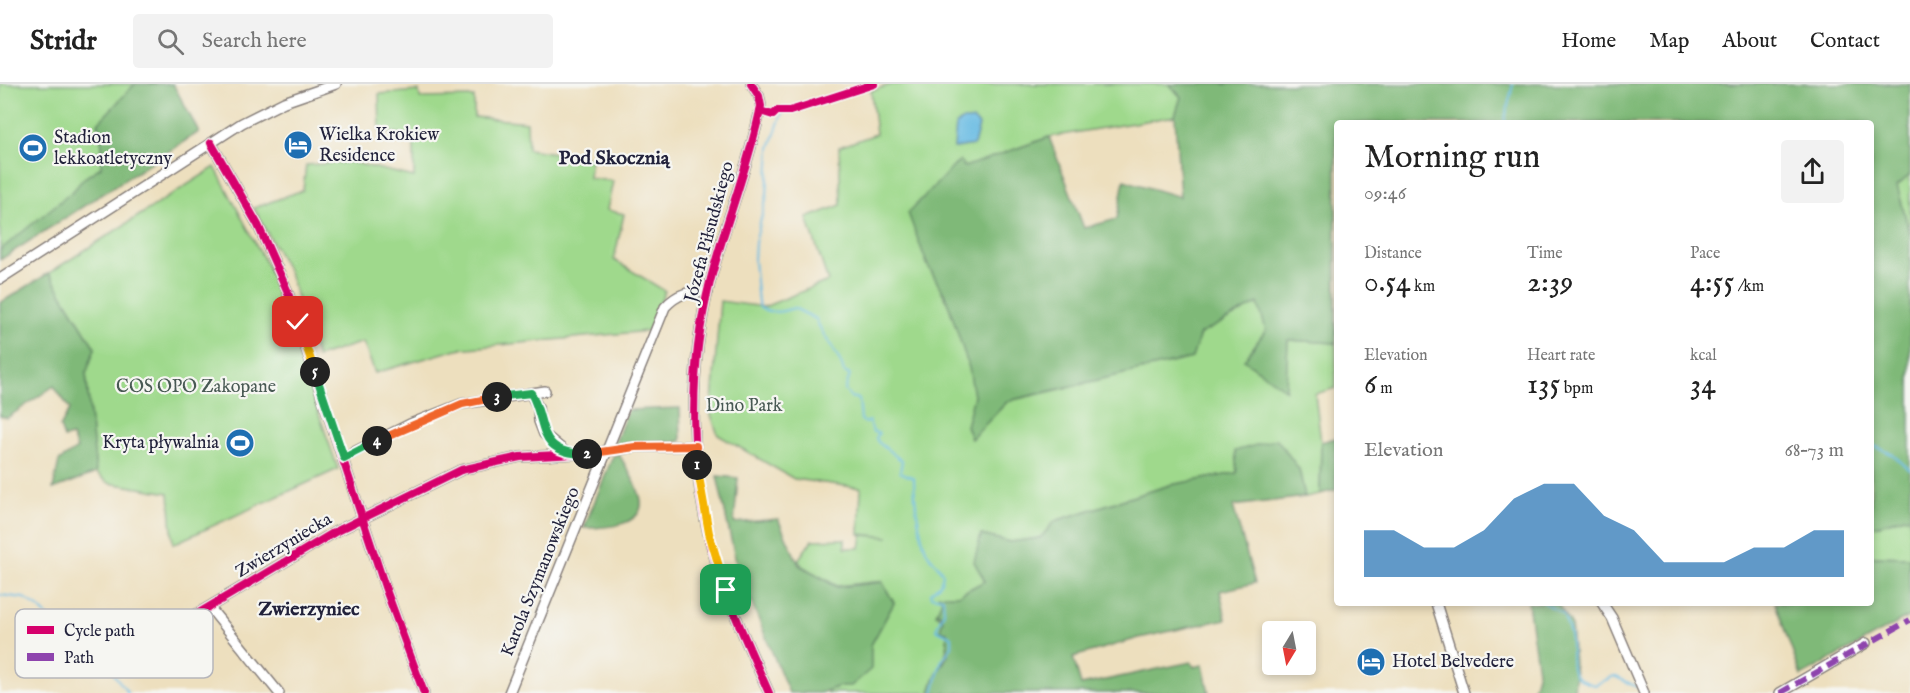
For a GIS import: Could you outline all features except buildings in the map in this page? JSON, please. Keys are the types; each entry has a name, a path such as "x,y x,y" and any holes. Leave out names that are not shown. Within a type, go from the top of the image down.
{"street":[{"path":"0,279 211,143 273,107 336,84"},
{"name":"Józefa Piłsudskiego","path":"751,84 758,93 760,111 708,292 696,369 696,446 704,510 716,561 729,599 769,693"},
{"path":"211,143 272,253 287,290 362,518 424,693"},
{"name":"Karola Szymanowskiego","path":"509,693 665,307 674,296 708,292"},
{"path":"344,458 410,424 462,404 545,392"},
{"path":"531,393 538,407 539,421 544,434 568,454"},
{"name":"Zwierzyniecka","path":"210,608 324,538 461,470 520,457 607,452 635,447 696,446"},
{"path":"1437,606 1464,693"},
{"path":"1604,606 1612,618 1644,693"},
{"path":"213,612 279,693"},
{"path":"1780,693 1866,643"}],"green space":[{"path":"0,84 172,84 193,131 0,254"},
{"path":"135,84 173,84 199,132 0,260 0,250 73,191 84,178 101,167 102,145 98,123"},
{"name":"Dino Park","path":"893,84 1169,84 1181,97 1175,116 1049,137 963,168 960,161 927,264 958,327 969,362 974,394 968,426 971,439 1008,401 1083,384 1199,334 1258,303 1285,389 1288,340 1334,343 1334,389 1315,394 1321,442 1320,494 1305,497 1299,469 1237,473 1170,485 1055,521 1041,538 1010,542 981,535 985,581 958,595 939,596 942,600 937,614 943,620 940,630 947,632 947,642 944,658 930,693 828,693 826,691 840,686 871,645 894,603 882,581 837,586 802,566 798,560 812,540 845,539 845,548 860,548 862,535 889,537 859,534 861,488 794,479 718,435 711,415 720,301 764,307 828,281 807,218 841,205 839,147 876,134 871,91"},
{"path":"1169,84 1910,84 1910,175 1897,186 1910,234 1910,516 1874,526 1874,120 1334,120 1334,343 1288,340 1286,390 1244,360 1266,330 1258,303 1200,334 1192,358 1008,401 971,439 966,426 974,396 969,368 946,297 927,264 908,213 960,160 964,167 1049,137 1084,228 1117,219 1124,180 1180,197 1175,116 1181,97"},
{"path":"419,91 420,98 474,97 474,117 527,122 528,149 591,158 589,178 613,181 607,210 624,214 614,260 665,291 648,331 457,349 375,373 363,342 317,357 289,273 254,208 303,190 306,165 351,162 414,177 414,136 380,131 379,94"},
{"name":"COS OPO Zakopane","path":"215,167 268,267 338,469 173,544 169,493 109,483 96,473 86,373 95,348 49,273"},
{"path":"1910,175 1910,234 1897,186"},
{"path":"49,273 95,348 86,374 96,473 53,489 59,461 77,449 72,436 64,438 60,427 70,409 54,386 7,418 0,416 0,303"},
{"path":"680,408 681,441 616,447 615,443 628,410"},
{"path":"1277,439 1299,469 1305,497 1233,506 1255,583 1220,591 1226,619 1139,638 1073,657 1081,685 1191,662 1194,667 1203,665 1209,693 930,693 934,679 948,655 947,632 940,630 943,620 940,614 936,614 942,600 939,595 958,595 985,581 974,562 981,535 1010,542 1040,538 1055,521 1170,485 1237,473 1235,451"},
{"path":"1334,439 1334,490 1320,494 1321,442"},
{"path":"619,454 640,496 641,506 638,514 622,524 584,528 613,456"},
{"path":"717,476 738,478 734,523 778,519 799,565 837,587 882,582 894,603 871,645 871,669 851,686 840,686 820,693 789,693 737,567"},
{"path":"1910,516 1910,566 1909,557 1874,556 1874,526"},
{"path":"1874,556 1909,557 1910,616 1801,676 1776,606 1874,606"},
{"path":"1528,606 1559,606 1571,624 1574,693 1532,693 1538,671"}],"water":[{"path":"963,120 973,120 979,125 974,145 954,148 956,125"}],"waterway":[{"path":"1505,120 1513,84"},
{"path":"784,107 770,148 767,195 755,243 754,260 758,303 760,308 765,310 777,312 794,308 816,319 839,358 844,372 850,375 845,390 850,397 859,399 861,420 866,423 869,421 873,432 879,433 876,438 878,442 902,461 900,472 914,478 924,545 943,575 940,584 930,593 931,596 943,598 944,612 936,629 952,637 952,646 941,662 933,693"},
{"path":"1874,446 1892,454 1910,470"},
{"path":"0,595 24,598 40,609"},
{"path":"1549,606 1563,614 1571,639 1572,670 1578,679 1595,685 1614,676 1637,687"},
{"path":"117,678 128,693"}],"marked path":[{"path":"1780,693 1910,620"}],"cycle path":[{"path":"751,84 759,96 761,106 750,151 710,282 697,351 694,422 700,493 716,562 734,612 769,693"},
{"path":"760,111 773,115 777,111 790,111 874,84"},
{"path":"211,143 258,225 287,290 385,587 424,693"},
{"path":"205,609 335,532 461,470 520,457 595,453 635,447 696,446"}],"place":[{"name":"Wielka Krokiew Residence","path":"298,145"},
{"name":"Stadion lekkoatletyczny","path":"33,148"},
{"name":"Kryta pływalnia","path":"240,443"},
{"name":"Hotel Belvedere","path":"1371,662"}],"district":[{"name":"Pod Skocznią","path":"614,158"},
{"name":"Zwierzyniec","path":"309,609"}],"route":[{"path":"298,322 344,458 410,424 462,404 531,393 538,407 539,421 544,434 568,454 635,447 696,446 707,525 726,590"}]}
